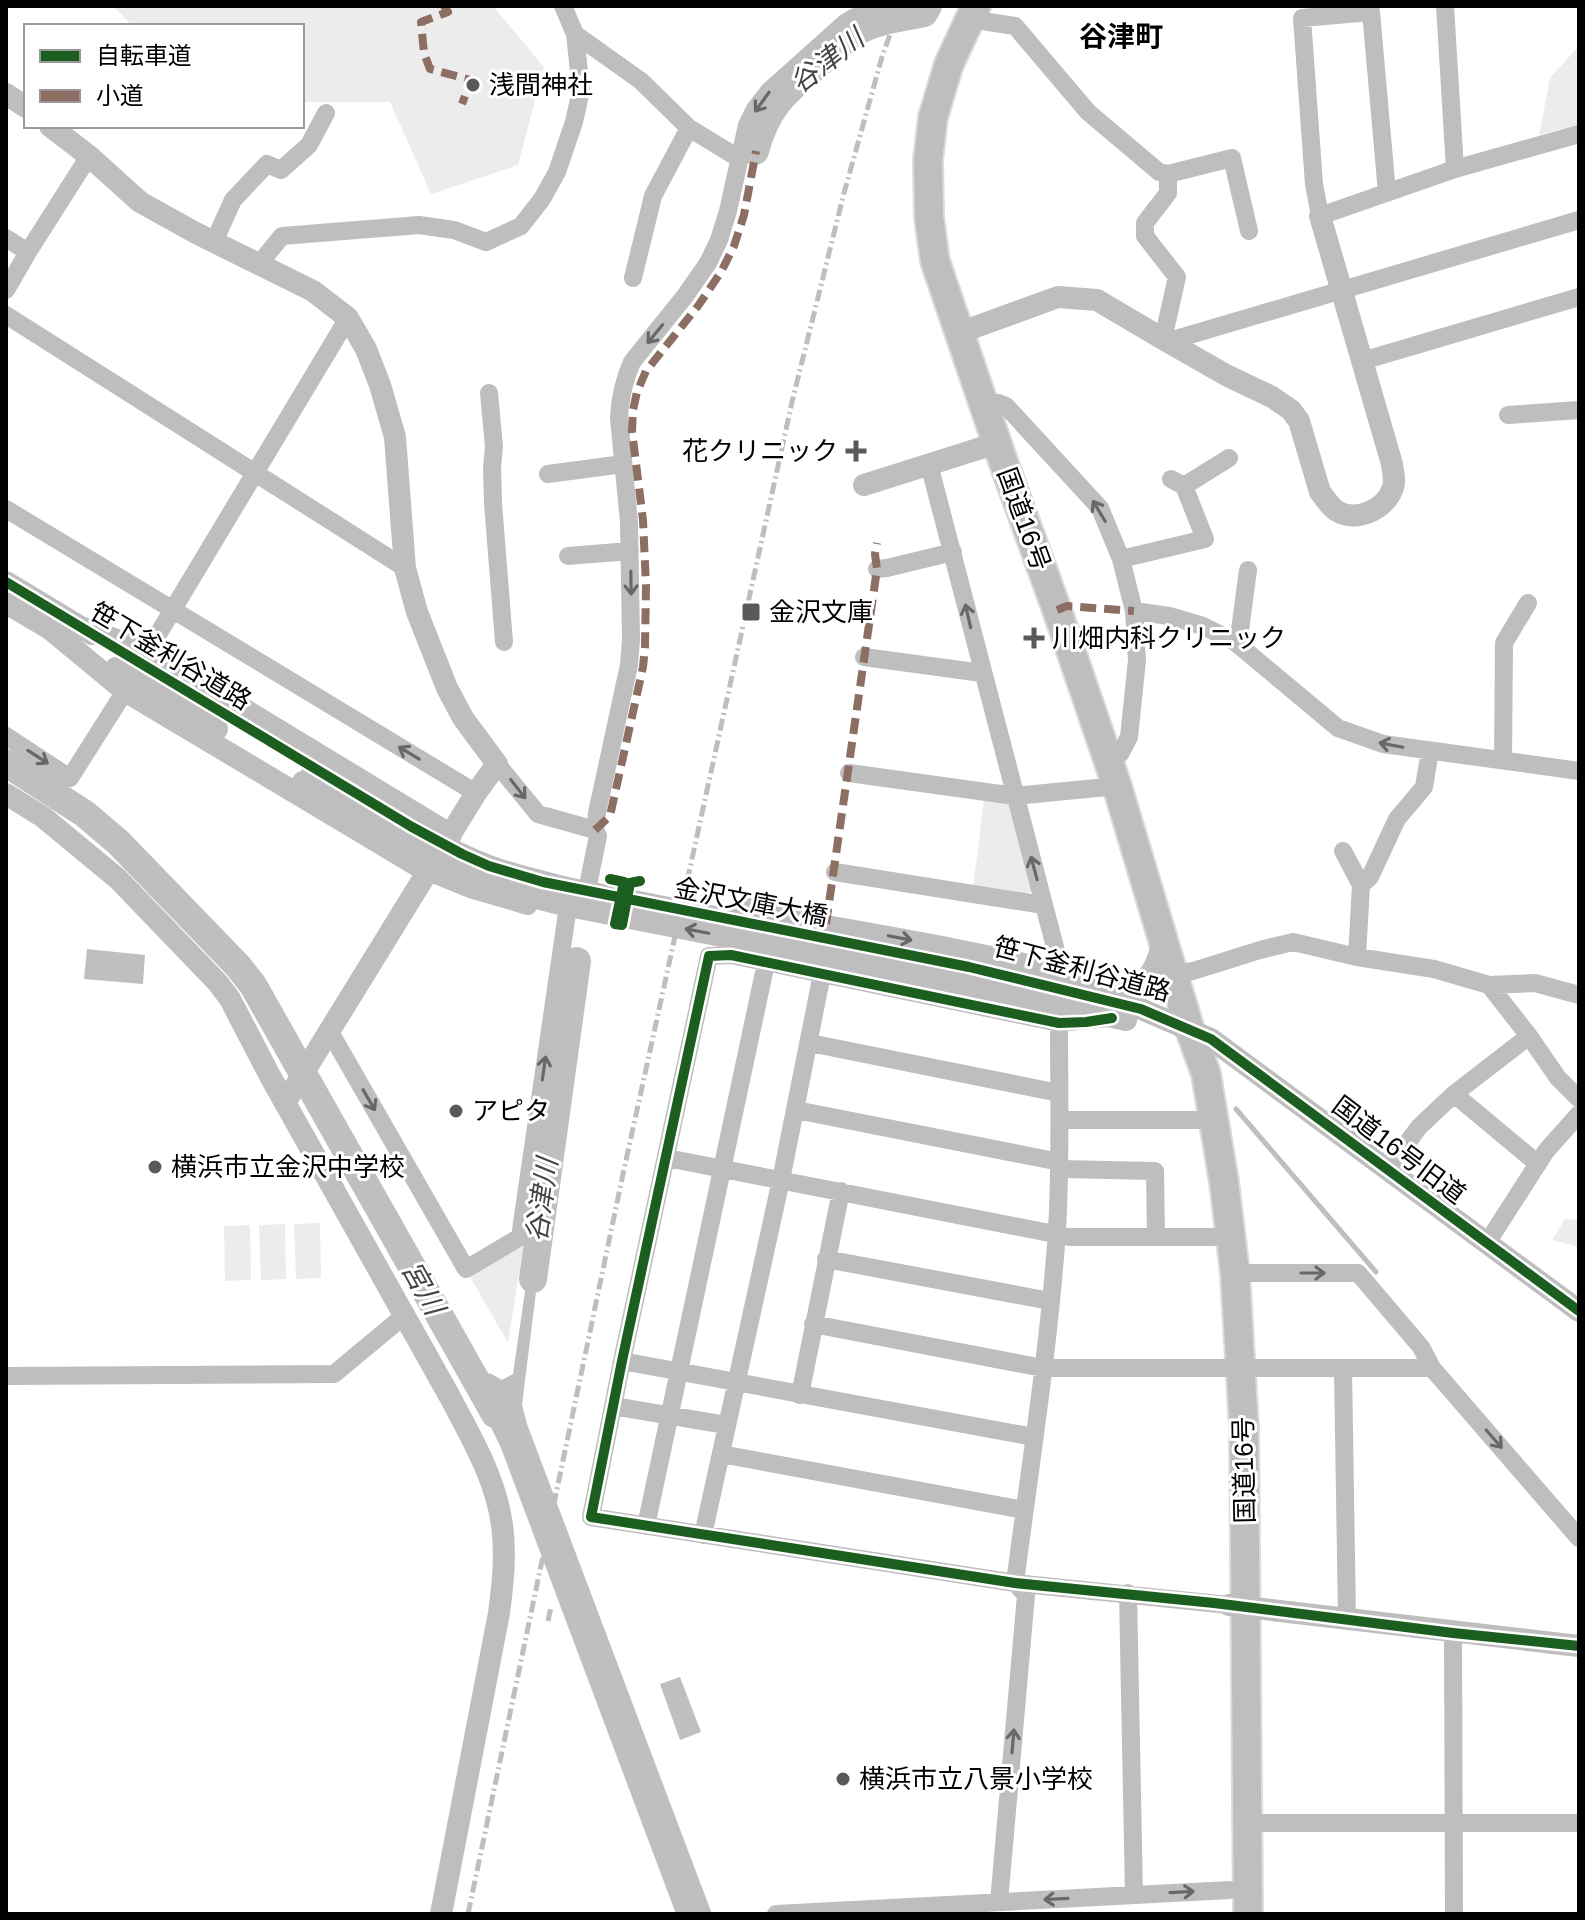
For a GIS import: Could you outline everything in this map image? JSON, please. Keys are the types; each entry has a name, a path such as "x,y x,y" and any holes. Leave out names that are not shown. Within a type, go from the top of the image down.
{"highway":[{"name":"国道16号","path":"972,13 949,64 933,117 928,160 929,217 935,261 1117,786 1206,1074 1224,1182 1235,1273 1233,1368 1237,1606 1248,1914"},
{"name":"国道16号","path":"1190,1030 1192,1076 1233,1368"},
{"name":"国道16号","path":"1230,1902 1237,1606"}],"street":[{"path":"259,264 282,236 419,225 454,230 486,242 521,226 542,199 557,172 581,90 575,34 563,6"},
{"path":"50,629 125,691 428,872 500,899 567,913 576,914 583,910 598,836 595,830 629,665 629,522 620,409 626,374 708,263 728,211 747,125 755,109 769,91 845,23 889,6"},
{"path":"1445,6 1455,169"},
{"path":"959,333 1058,297 1097,300 1291,410 1299,421 1320,492 1338,512 1351,515 1373,511 1391,494 1395,482 1320,216 1314,184 1302,18 1371,12 1387,193"},
{"path":"972,13 1015,26 1088,112 1159,172 1168,174 1232,158 1249,231"},
{"path":"575,34 641,81 689,128 740,159"},
{"path":"6,94 24,106"},
{"path":"214,242 233,200 267,164 281,170 309,145 326,113"},
{"path":"53,128 140,202 313,291 348,318 366,349 395,437 405,568 417,612 447,688 463,718 538,814 595,830"},
{"path":"633,278 653,196 689,128"},
{"path":"1320,216 1455,169 1578,139"},
{"path":"6,290 89,156"},
{"path":"1164,340 1177,277 1145,236 1145,223 1168,193 1168,174"},
{"path":"1164,340 1579,220"},
{"path":"6,238 28,252"},
{"path":"1362,361 1579,297"},
{"path":"6,315 405,568"},
{"path":"148,651 348,318"},
{"path":"489,393 494,447 493,503 504,642"},
{"path":"984,407 998,403 1006,406 1100,508 1121,559 1134,611 1137,660 1129,737 1120,754 1107,758"},
{"path":"1508,415 1579,410"},
{"path":"864,485 997,443"},
{"path":"1121,559 1205,539 1177,483 1229,458"},
{"path":"548,474 623,464"},
{"path":"929,464 1061,970"},
{"path":"6,509 476,793"},
{"path":"568,556 630,551"},
{"path":"877,569 953,552"},
{"path":"1235,642 1240,630 1248,570"},
{"name":"笹下釜利谷道路","path":"6,582 308,774"},
{"name":"笹下釜利谷道路","path":"6,603 308,774"},
{"path":"1503,760 1504,643 1528,603"},
{"path":"1134,611 1169,616 1203,626 1235,642 1338,728 1383,744 1579,771"},
{"path":"81,627 148,651 451,835"},
{"path":"864,657 982,673"},
{"path":"6,736 70,778 125,691"},
{"path":"1361,885 1370,877 1397,819 1424,787 1430,751"},
{"path":"290,1096 476,793 497,764"},
{"path":"849,773 1015,796 1117,786"},
{"name":"金沢文庫大橋","path":"308,774 438,842 516,875 967,976"},
{"path":"6,794 43,817 106,869 230,999 290,1096 477,1448 495,1493 504,1552 503,1583 441,1914"},
{"path":"1343,851 1361,885 1357,957"},
{"path":"835,872 1043,905"},
{"path":"731,955 740,908 750,900 763,902 782,916 1061,970 1111,987 1136,984 1147,976 1162,937"},
{"path":"330,1032 466,1269 520,1237 567,913"},
{"path":"1174,974 1293,942 1357,957 1434,969 1489,985 1535,983 1579,995"},
{"path":"1112,1018 1059,1023 731,955 709,956 591,1517 1015,1583 1128,1593 1579,1646"},
{"path":"646,1526 766,963"},
{"path":"703,1535 796,1110 822,974"},
{"name":"笹下釜利谷道路","path":"967,976 1112,1018 1190,1030"},
{"name":"笹下釜利谷道路","path":"967,976 1141,1009 1190,1030"},
{"path":"1489,985 1558,1078 1579,1099"},
{"path":"999,1902 1026,1595 1015,1583 1057,1233 1059,1023"},
{"name":"国道16号旧道","path":"1190,1030 1235,1055 1579,1311"},
{"path":"1388,1169 1419,1127 1454,1094 1529,1036"},
{"path":"810,1043 1059,1093"},
{"path":"1454,1094 1538,1164"},
{"path":"796,1110 1060,1166 1155,1171 1156,1236"},
{"path":"1487,1243 1546,1151 1579,1114"},
{"path":"1060,1120 1199,1120"},
{"path":"667,1158 1070,1237 1214,1237"},
{"path":"800,1395 841,1191"},
{"path":"826,1259 1050,1301"},
{"path":"1235,1273 1358,1273 1421,1347 1432,1368 1579,1538"},
{"path":"6,1376 334,1374 405,1315"},
{"path":"813,1324 1043,1368 1432,1368"},
{"path":"622,1361 1034,1437"},
{"path":"1343,1368 1347,1620"},
{"path":"613,1406 726,1425"},
{"path":"721,1454 1024,1510"},
{"path":"1128,1593 1134,1895"},
{"path":"1453,1633 1454,1914"},
{"path":"1247,1823 1579,1823"},
{"path":"776,1914 1134,1895 1230,1902"}],"shaded area":[{"path":"113,6 493,6 544,67 518,165 431,194 390,102 304,102 304,24 131,24"},
{"path":"1579,46 1579,124 1539,135 1550,78"},
{"path":"984,799 1011,803 1032,890 1025,897 973,888"},
{"path":"87,949 145,955 143,984 84,979"},
{"path":"1565,1219 1579,1220 1579,1247 1552,1240"},
{"path":"320,1223 321,1278 296,1279 294,1224"},
{"path":"285,1224 286,1279 261,1280 259,1225"},
{"path":"250,1225 251,1280 225,1281 224,1226"},
{"path":"524,1242 508,1343 469,1275"},
{"path":"532,1243 542,1244 522,1405 527,1424 712,1914 676,1914 501,1448 470,1384 490,1373 502,1380 513,1374"},
{"path":"680,1677 701,1732 680,1740 660,1684"}],"waterway":[{"name":"谷津川","path":"755,151 766,120 781,99 845,40 873,24 924,13 928,6"},
{"name":"宮川","path":"6,763 85,814 118,842 253,985 495,1414"},
{"name":"谷津川","path":"533,1279 577,961"},
{"path":"1236,1109 1376,1272"}],"railway":[{"path":"468,1914 623,1174 792,402 844,193 882,57 900,6"},
{"path":"548,1621 551,1607"}],"marked path":[{"path":"444,6 448,12 421,22 424,53 430,69 471,80 462,104"},
{"path":"595,830 610,816 645,647 643,520 632,431 637,392 646,371 698,306 734,246 744,215 756,151"},
{"path":"826,924 877,569 877,543"},
{"path":"1057,610 1067,606 1134,611"}],"cycle path":[{"path":"6,582 412,827 489,866 543,882 969,967 1141,1009 1211,1039 1579,1311"},
{"path":"610,879 624,882 615,924 622,925 630,883 640,881"},
{"path":"1112,1018 1059,1023 731,955 709,956 591,1517 1015,1583 1579,1646"}],"place":[{"name":"浅間神社","path":"473,85"},
{"name":"花クリニック","path":"856,451"},
{"name":"金沢文庫","path":"751,612"},
{"name":"川畑内科クリニック","path":"1034,638"},
{"name":"アピタ","path":"456,1111"},
{"name":"横浜市立金沢中学校","path":"155,1167"},
{"name":"横浜市立八景小学校","path":"843,1779"}],"district":[{"name":"谷津町","path":"1121,36"}]}
